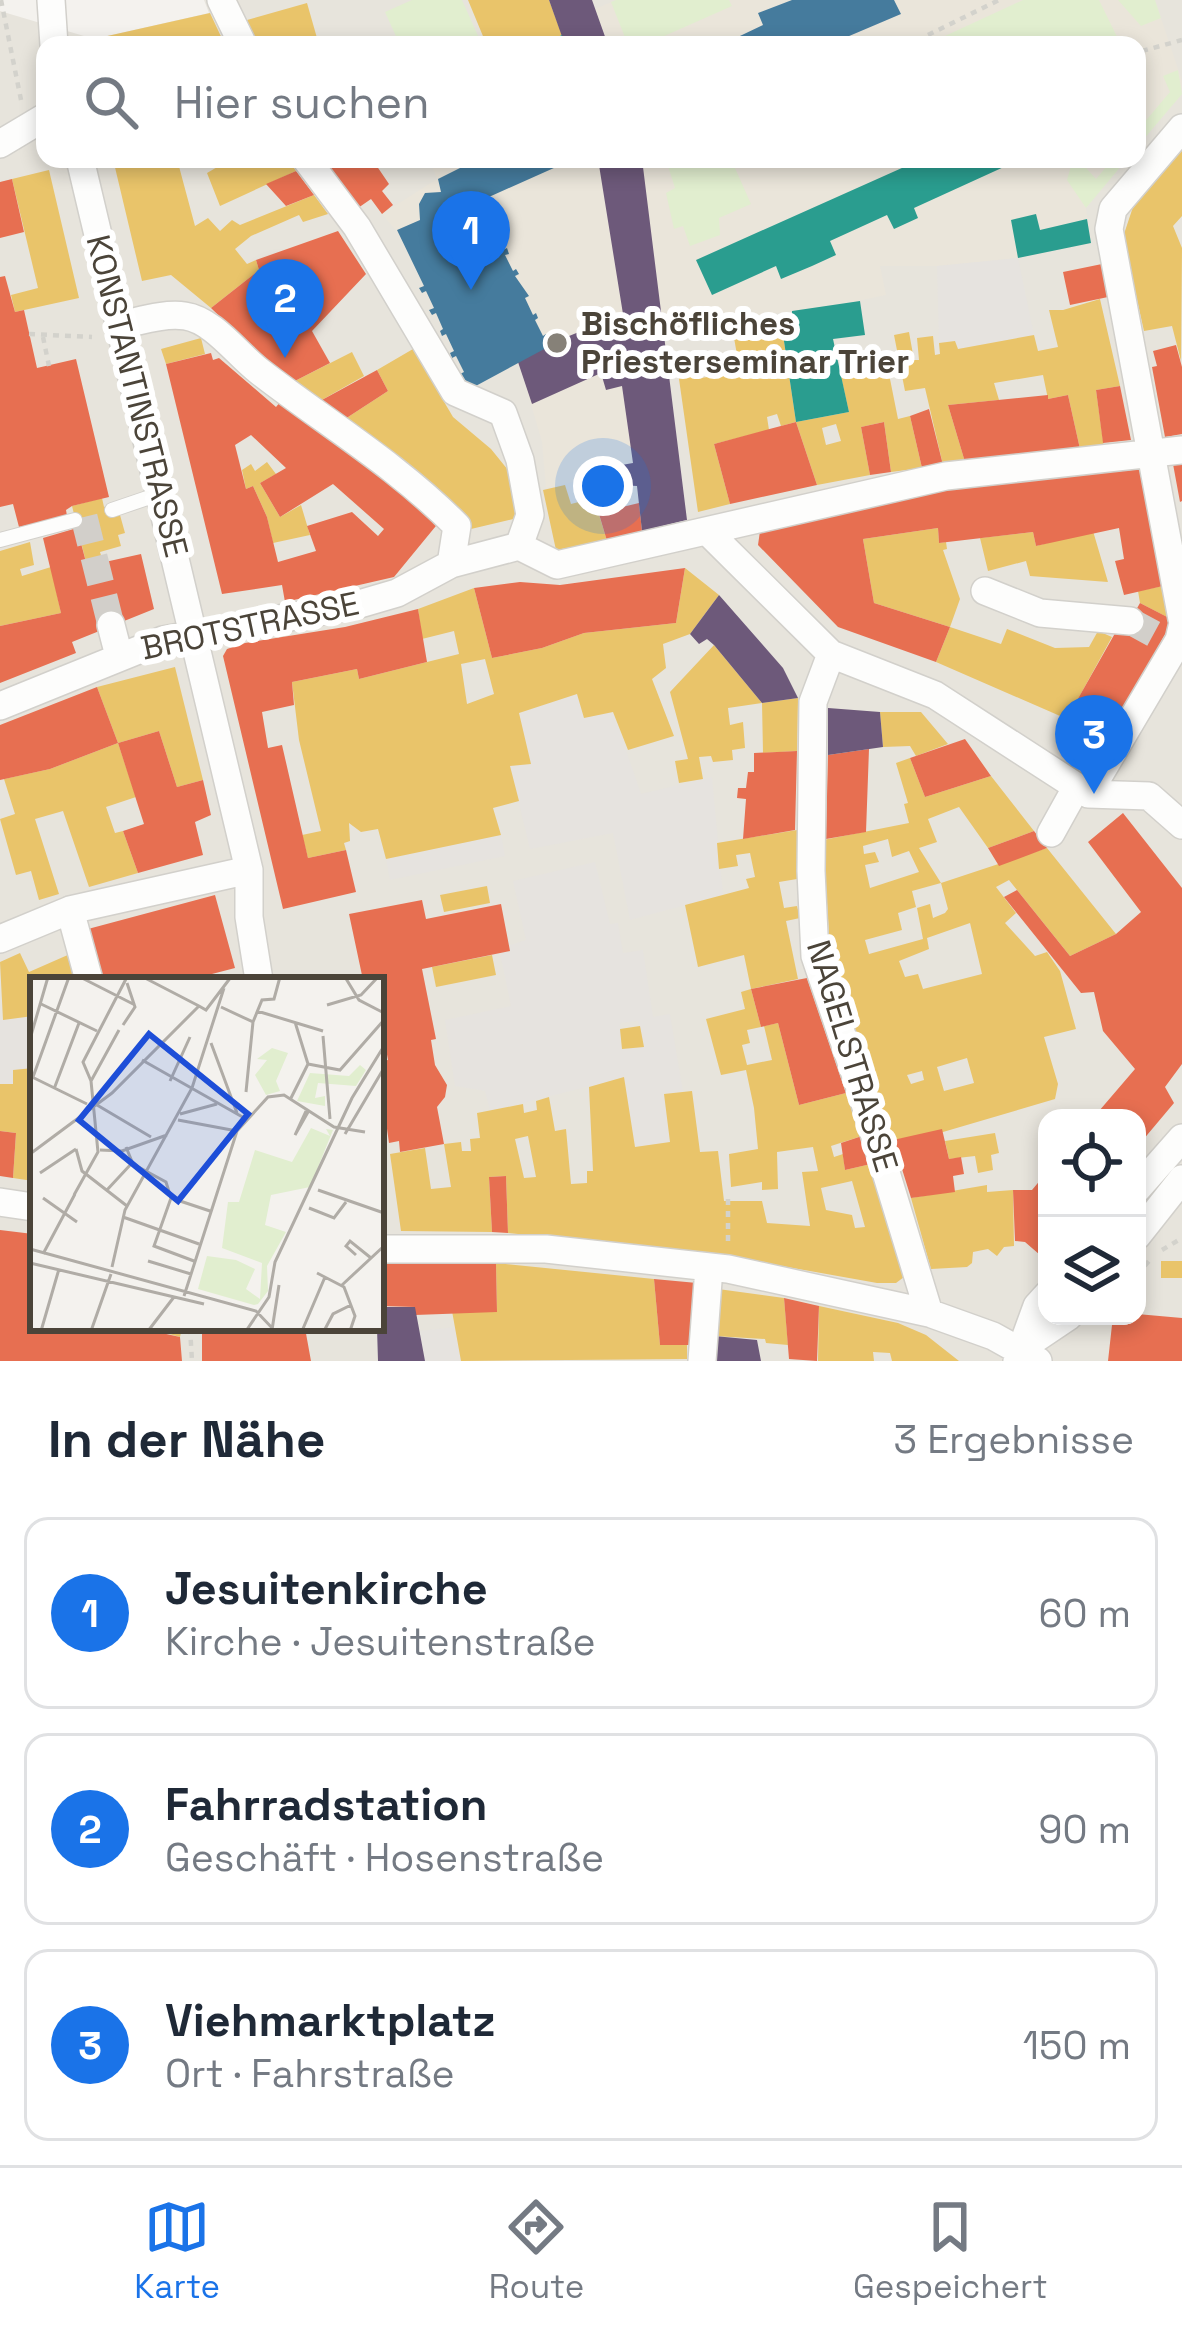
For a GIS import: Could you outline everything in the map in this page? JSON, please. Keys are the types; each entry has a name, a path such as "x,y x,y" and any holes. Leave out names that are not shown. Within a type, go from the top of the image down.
{"street":[{"path":"51,0 53,36"},
{"path":"221,0 239,36"},
{"path":"0,144 36,121"},
{"path":"1051,833 1093,792 1178,633 1153,455 1110,248 1112,208 1182,128"},
{"name":"KONSTANTINSTRASSE","path":"82,168 249,870 250,925 259,977"},
{"path":"312,168 388,277 454,392 503,413 520,460 530,515 519,546 556,565 946,476 1182,450"},
{"path":"117,314 186,316 202,322 255,368 344,429 426,494 457,526 451,564"},
{"path":"709,533 831,654 935,695 1093,792 1149,796 1182,825"},
{"name":"BROTSTRASSE","path":"0,706 119,656 194,633 356,605 397,593 451,564 519,546"},
{"path":"985,591 1040,613 1130,621"},
{"path":"111,625 119,656"},
{"name":"NAGELSTRASSE","path":"831,654 813,702 814,956 862,1094 928,1313"},
{"path":"0,939 70,910 249,870"},
{"path":"70,910 88,977"},
{"path":"1146,1179 1182,1138"},
{"path":"1146,1225 1182,1179"},
{"path":"0,1202 30,1207"},
{"path":"384,1248 546,1249 718,1268 928,1313 1025,1357"},
{"path":"702,1361 718,1268"},
{"path":"1025,1357 1038,1305"},
{"path":"1025,1357 1060,1325"}],"lane":[{"path":"112,510 162,494"},
{"path":"0,540 75,520"}],"path":[{"path":"1,0 36,121"},
{"path":"928,35 999,0"},
{"path":"1146,50 1182,40"},
{"path":"29,334 92,337"},
{"path":"43,337 49,366"},
{"path":"718,1268 728,1193"},
{"path":"190,1331 192,1361"}],"shaded area":[{"path":"204,0 1182,0 1182,1361 0,1361 0,11 84,36 36,36 36,168 1146,168 1146,36 107,36 209,13"},
{"path":"616,0 1155,0 1182,94 1146,136 1146,36 605,36 595,9"},
{"name":"Bischöfliches Priesterseminar Trier","path":"433,168 1119,168 1086,208 1091,243 1018,258 880,266 886,295 663,330 642,531 636,484 619,485 614,473 546,488 542,442 519,363 469,383 462,379 464,372 450,353 454,350 446,335 442,336 436,313 429,310 433,307 426,292 419,288 424,285 399,234 382,214 437,179"},
{"path":"1018,258 1034,335 958,349 955,341 939,343 937,266"},
{"path":"577,694 584,718 613,712 641,794 712,777 723,895 630,920 613,833 530,849 510,766 530,764 519,713"},
{"path":"501,835 505,856 390,880 386,859"},
{"path":"595,862 610,924 618,923 623,953 643,950 653,1017 670,1014 683,1092 664,1094 670,1142 635,1147 623,1078 490,1111 485,1091 455,1086 445,1020 511,1006 500,953 526,940 513,881","holes":["638,1021 644,1046 622,1049 620,1023"]},
{"path":"30,1016 30,1068 13,1070 13,1084 0,1084 0,1020"},
{"path":"455,1327 461,1361 425,1361 419,1331"}],"green space":[{"path":"412,0 462,0 478,36 396,36 385,12"},
{"path":"729,0 732,6 664,36 624,36 611,2"},
{"path":"1023,0 1099,0 1117,36 945,36"},
{"path":"1118,0 1155,0 1161,18 1141,26"},
{"path":"1178,70 1182,94 1146,136 1146,120 1170,92 1163,76"},
{"path":"669,168 735,168 751,204 719,218 720,235 690,246 683,226 674,229 666,193 675,188"},
{"path":"1070,168 1086,168 1096,179 1105,168 1119,168 1086,208 1067,180"}],"building: Wohnen":[{"path":"468,0 549,0 562,35 560,36 483,36"},
{"path":"307,3 316,36 253,36 247,20"},
{"path":"210,13 221,36 107,36"},
{"path":"1182,150 1182,216 1173,226 1182,248 1181,361 1172,326 1144,331 1123,237 1133,207"},
{"path":"115,168 179,168 195,226 208,218 220,231 232,220 240,225 314,195 328,214 303,222 299,215 251,236 235,249 247,264 256,260 259,270 211,308 171,275 142,281"},
{"path":"216,168 296,171 220,206 207,173"},
{"path":"49,170 79,298 15,312 11,295 38,288 12,179"},
{"path":"1100,299 1120,386 1096,390 1104,448 1080,449 1068,395 1048,399 1043,375 994,383 999,400 948,405 965,462 943,465 925,388 905,391 894,335 909,332 914,360 919,360 917,338 933,336 935,355 940,354 939,343 955,341 958,349 1034,335 1038,351 1058,347 1049,310"},
{"path":"781,321 796,422 781,426 777,414 767,417 769,430 714,444 730,504 698,512 677,365 699,362 701,378 740,372 733,332"},
{"path":"201,338 205,354 166,364 161,349"},
{"path":"413,349 453,417 508,470 518,518 471,529 468,517 345,419 388,391 377,370"},
{"path":"352,352 364,376 320,401 289,384"},
{"path":"885,354 898,419 910,416 922,468 891,472 884,422 861,427 870,475 817,485 796,422 849,412 840,372","holes":["836,424 841,441 826,445 822,428"]},
{"path":"267,462 276,474 260,483 280,517 301,505 310,535 273,543 267,517 253,486 246,489 242,470 251,464 255,471"},
{"path":"615,473 620,490 608,493 604,475"},
{"path":"565,485 571,504 594,498 607,541 556,550 543,490"},
{"path":"102,498 104,507 111,505 114,517 120,515 125,533 118,535 121,546 100,552 103,562 87,566 72,506"},
{"path":"938,528 960,599 950,627 874,603 863,539"},
{"path":"1093,531 1108,582 1030,576 1026,561 988,571 980,538 1033,532 1036,546"},
{"path":"30,542 34,565 20,569 22,576 51,567 61,613 0,626 0,551"},
{"path":"685,568 719,595 690,634 663,644 666,668 652,679 674,736 628,750 613,712 584,718 577,694 519,713 531,764 510,766 519,801 493,808 501,835 386,859 378,829 361,832 349,823 346,850 308,858 302,835 321,831 299,740 292,682 357,669 359,679 459,654 454,631 422,639 418,609 474,588 492,658 584,633 676,623","holes":["485,659 494,694 467,704 461,664"]},
{"path":"1163,586 1167,617 1140,603 1138,591"},
{"path":"950,627 1001,644 1007,629 1055,648 1089,647 1098,631 1112,637 1067,719 936,662"},
{"path":"714,645 762,703 728,708 730,725 743,722 745,748 732,750 733,760 713,762 711,756 699,757 703,779 679,783 675,761 688,759 670,692"},
{"path":"175,667 203,780 177,787 159,731 118,743 97,687"},
{"path":"798,698 797,751 763,753 762,703"},
{"path":"880,712 921,712 948,744 916,756 910,746 883,747"},
{"path":"118,743 136,797 106,807 115,833 123,831 138,873 89,887 63,811 35,819 59,894 39,900 31,871 16,875 0,819 15,814 4,779 50,769"},
{"path":"910,758 925,797 991,776 1034,831 988,848 959,807 928,819 937,842 919,848 941,883 1047,848 1116,934 1070,956 1009,880 996,887 1016,913 1005,923 1035,956 1047,952 1060,971 1076,1029 1044,1037 1058,1084 1055,1099 943,1132 893,1140 831,965 823,840 909,823 896,763","holes":["888,839 892,857 909,851 919,872 870,888 865,865 879,862 875,852 864,854 863,846","941,883 948,909 933,918 930,904 917,908 923,939 869,954 865,940 902,930 898,913 916,907 912,891","970,923 982,974 923,989 918,974 905,977 899,961 929,949 927,938","967,1058 974,1083 944,1091 937,1067","922,1071 924,1080 911,1084 907,1075"]},
{"path":"797,830 797,879 779,882 784,908 797,906 800,918 786,921 798,979 751,989 744,955 698,967 685,905 749,888 746,879 755,877 750,853 736,855 738,866 719,869 717,843"},
{"path":"487,886 490,903 444,912 440,895"},
{"path":"20,953 29,972 70,954 78,977 30,977 30,1016 3,1020 0,962"},
{"path":"492,955 496,975 436,987 432,967"},
{"path":"751,989 761,1027 747,1030 750,1043 742,1045 747,1065 772,1060 764,1026 778,1023 799,1105 846,1093 862,1136 831,1146 834,1157 843,1154 845,1170 871,1164 904,1277 896,1283 709,1253 508,1233 506,1176 489,1177 492,1232 401,1231 390,1154 425,1148 431,1189 451,1187 444,1144 461,1142 462,1151 471,1151 470,1139 480,1138 477,1113 523,1104 524,1113 537,1110 536,1101 549,1097 555,1131 566,1129 571,1184 587,1183 587,1171 593,1171 589,1087 624,1077 635,1147 670,1142 664,1094 692,1091 700,1152 718,1151 724,1201 762,1201 767,1223 810,1226 802,1172 818,1171 813,1147 777,1152 778,1189 762,1190 762,1182 731,1187 729,1154 758,1149 754,1108 746,1070 721,1075 706,1019 745,1009 741,992","holes":["528,1136 536,1177 524,1178 515,1139","852,1181 865,1227 855,1228 852,1215 826,1210 821,1188"]},
{"path":"640,1026 644,1047 622,1049 620,1029"},
{"path":"30,1068 30,1181 13,1178 16,1133 0,1131 0,1084 13,1084 13,1070"},
{"path":"995,1133 999,1153 991,1155 993,1170 978,1173 975,1156 949,1159 945,1141"},
{"path":"987,1185 987,1192 1013,1190 1014,1246 1004,1247 997,1256 988,1249 973,1252 967,1267 931,1269 911,1198"},
{"path":"1161,1261 1182,1261 1182,1278 1161,1278"},
{"path":"496,1263 654,1279 660,1345 687,1344 687,1359 461,1361 452,1311 497,1312"},
{"path":"718,1289 784,1298 788,1345 714,1336"},
{"path":"819,1306 898,1323 926,1335 959,1361 892,1361 890,1353 873,1352 874,1361 818,1361"}],"building: Handel":[{"path":"329,168 378,168 389,184 382,191 393,205 382,214 371,199 358,208"},
{"path":"296,171 314,195 286,206 266,184"},
{"path":"12,179 24,232 0,238 0,182"},
{"path":"338,231 366,274 312,331 330,363 289,384 211,308 259,270 256,260"},
{"path":"1102,264 1108,297 1070,305 1063,272"},
{"path":"5,276 15,312 24,310 37,368 76,359 109,497 72,506 67,516 19,527 13,504 0,507 0,277"},
{"path":"1176,345 1182,367 1182,434 1165,437 1153,351"},
{"path":"211,353 213,360 219,358 276,407 281,401 440,521 394,577 285,602 282,585 222,594 166,364","holes":["251,435 286,468 260,483 280,517 333,484 384,529 378,536 352,512 307,526 316,551 278,562 267,517 253,486 246,489 235,445"]},
{"path":"377,370 388,391 345,419 320,401"},
{"path":"1120,386 1131,440 1103,443 1096,390"},
{"path":"1048,395 1048,399 1068,395 1080,449 965,462 948,405"},
{"path":"929,409 943,465 922,468 910,416"},
{"path":"796,422 817,485 730,504 714,444"},
{"path":"884,422 891,472 870,475 861,427"},
{"path":"1182,463 1182,501 1180,502 1173,464"},
{"path":"1143,469 1163,586 1124,595 1115,561 1124,559 1119,528 1036,546 1033,532 939,543 938,528 863,539 874,603 950,627 936,662 838,627 758,545 760,531 955,487"},
{"path":"604,475 614,509 639,503 642,531 607,541 588,477"},
{"path":"77,528 87,566 141,554 154,609 72,642 76,653 0,683 0,626 61,613 43,538"},
{"path":"685,568 676,623 584,633 492,658 474,588 520,582 560,585"},
{"path":"1140,603 1173,620 1098,756 1058,734 1118,628 1124,631"},
{"path":"418,609 427,662 359,679 357,669 292,682 294,705 262,712 268,748 282,745 308,858 346,850 356,892 283,909 223,656 227,649 245,643"},
{"path":"97,687 118,743 50,769 0,780 0,725"},
{"path":"159,731 177,787 203,780 211,815 195,822 203,855 138,873 123,831 144,824 118,743"},
{"path":"965,739 991,776 925,797 910,758"},
{"path":"869,749 866,832 826,839 828,755"},
{"path":"797,751 795,830 743,839 746,799 737,798 738,788 746,788 748,772 754,772 754,753"},
{"path":"1123,813 1182,888 1182,1064 1165,1087 1174,1103 1146,1136 1146,1109 1101,1109 1135,1069 1103,1031 1094,992 1081,993 1004,897 1017,890 1070,956 1116,934 1141,912 1088,842"},
{"path":"1034,831 1047,848 999,866 988,848"},
{"path":"215,895 235,968 200,977 100,977 88,929"},
{"path":"422,900 426,919 501,904 510,951 422,969 436,1039 431,1040 435,1065 447,1085 437,1107 444,1144 400,1152 399,1141 389,1143 384,1107 384,1061 388,1060 384,977 362,977 349,914"},
{"path":"807,978 846,1093 799,1105 778,1023 761,1027 751,989"},
{"path":"942,1129 949,1159 961,1157 964,1174 953,1176 955,1192 911,1198 893,1140"},
{"path":"0,1131 16,1133 13,1178 0,1176"},
{"path":"862,1136 871,1164 845,1170 841,1143"},
{"path":"506,1176 508,1233 492,1232 489,1177"},
{"path":"1038,1183 1038,1253 1025,1242 1015,1241 1013,1190 1032,1190"},
{"path":"0,1230 30,1234 30,1331 153,1331 180,1337 182,1361 0,1361"},
{"path":"384,1261 496,1263 497,1312 415,1315 415,1307 384,1306"},
{"path":"654,1279 697,1283 692,1345 660,1345"},
{"path":"784,1298 819,1306 817,1361 789,1359"},
{"path":"1146,1315 1182,1318 1182,1361 1108,1361 1112,1325 1146,1325"},
{"path":"202,1331 306,1331 311,1361 202,1361"}],"building: Büros":[{"path":"549,0 592,0 605,36 562,36"},
{"path":"599,168 643,168 687,520 642,531 637,486 619,485 615,473 616,466 633,463 622,386 606,390 601,373 532,404 518,362 623,314"},
{"path":"719,595 783,668 798,698 762,703 714,645 707,639 699,644 690,634"},
{"path":"828,708 880,712 883,747 828,755"},
{"path":"384,1307 415,1307 425,1361 378,1361 377,1331 384,1331"},
{"path":"714,1336 757,1340 761,1361 711,1361"}],"building: Schulen":[{"path":"902,168 1002,168 914,208 918,218 894,229 887,215 830,241 836,255 781,279 776,266 712,295 696,260"},
{"path":"1036,214 1040,230 1087,219 1091,243 1018,258 1011,220"},
{"path":"860,301 865,335 833,339 849,412 796,422 781,321 792,317 792,311"}],"building: Öffentlich":[{"path":"792,0 894,0 901,14 849,36 740,36 763,25 758,13"},
{"path":"460,168 554,168 480,201 483,207 487,205 485,212 496,225 492,226 509,254 505,255 519,274 515,276 529,296 525,298 533,315 536,313 535,320 549,340 545,341 548,347 472,388 460,374 464,372 456,356 452,358 454,351 446,334 442,336 436,313 429,310 434,308 426,291 419,288 424,286 397,230 420,220 419,204 425,193 441,192 438,179"}],"tunnel":[{"path":"84,517 111,625"},
{"path":"1130,621 1163,639"}],"place":[{"name":"Jesuitenkirche","path":"471,290"},
{"name":"Bischöfliches Priesterseminar Trier","path":"557,343"},
{"name":"Fahrradstation","path":"285,358"},
{"name":"Viehmarktplatz","path":"1094,794"}]}
